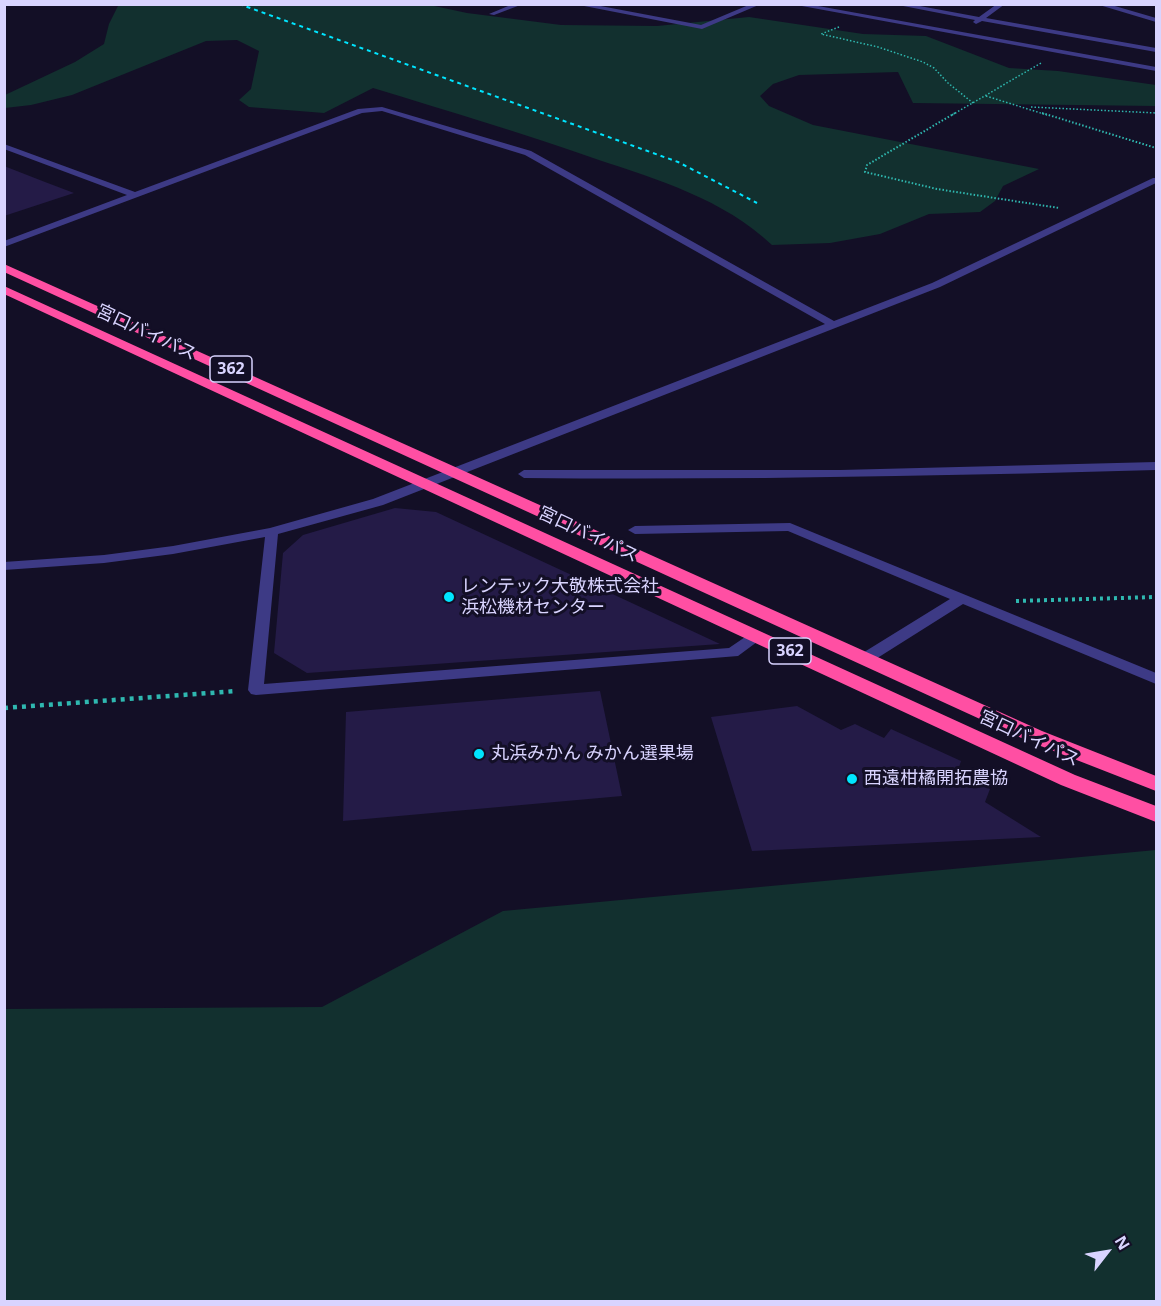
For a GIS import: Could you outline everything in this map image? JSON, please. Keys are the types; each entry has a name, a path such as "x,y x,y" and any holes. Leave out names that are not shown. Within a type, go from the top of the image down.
{"highway":[{"name":"宮口バイパス","path":"4,267 866,657 1035,736 1156,784"},
{"name":"宮口バイパス","path":"4,289 1068,780 1156,814"}],"street":[{"path":"492,14 520,4"},
{"path":"577,4 702,27 759,4"},
{"path":"794,4 1156,69"},
{"path":"896,4 1156,50"},
{"path":"947,39 1002,4"},
{"path":"1100,4 1156,20"},
{"path":"4,244 361,111 382,109 528,153 834,325"},
{"path":"4,146 135,195"},
{"path":"4,567 104,559 173,550 272,532 350,510 458,472 936,285 1156,180"},
{"path":"524,474 700,474 1156,466"},
{"path":"635,530 790,526 1156,680"},
{"path":"272,532 256,690 733,653 756,636"},
{"path":"866,657 962,598"}],"path":[{"path":"863,17 820,34 886,49 923,62 934,68 948,83 973,103"},
{"path":"1060,51 878,158 867,165 865,172 937,189 1088,213"},
{"path":"985,96 1156,148"},
{"path":"1024,107 1156,113"},
{"path":"1015,601 1156,597"},
{"path":"4,708 256,690"}],"green space":[{"path":"119,4 425,4 467,13 561,25 657,26 749,17 863,34 926,36 1009,68 1058,71 1156,85 1156,106 913,103 898,72 799,75 773,84 760,96 769,106 813,125 1039,169 1003,186 995,201 980,212 929,214 880,234 830,243 772,245 733,215 666,183 541,140 373,88 324,113 249,107 239,100 251,89 259,51 237,40 206,41 72,95 31,105 5,108 5,95 75,62 104,44 109,24"},
{"path":"1156,850 1156,1301 5,1301 5,1009 322,1007 503,911"}],"building":[{"path":"4,166 45,182 74,193 4,216"},
{"name":"レンテック大敬株式会社 浜松機材センター","path":"395,508 436,512 720,644 307,673 274,653 283,553 303,535"},
{"name":"丸浜みかん みかん選果場","path":"600,691 622,796 343,821 346,712"},
{"name":"西遠柑橘開拓農協","path":"797,706 841,730 855,724 884,738 891,729 961,761 958,770 990,789 985,802 1041,837 752,851 711,717"}],"railway":[{"path":"239,4 678,162 757,203"}],"place":[{"name":"レンテック大敬株式会社 浜松機材センター","path":"449,597"},
{"name":"丸浜みかん みかん選果場","path":"479,754"},
{"name":"西遠柑橘開拓農協","path":"852,779"}]}
